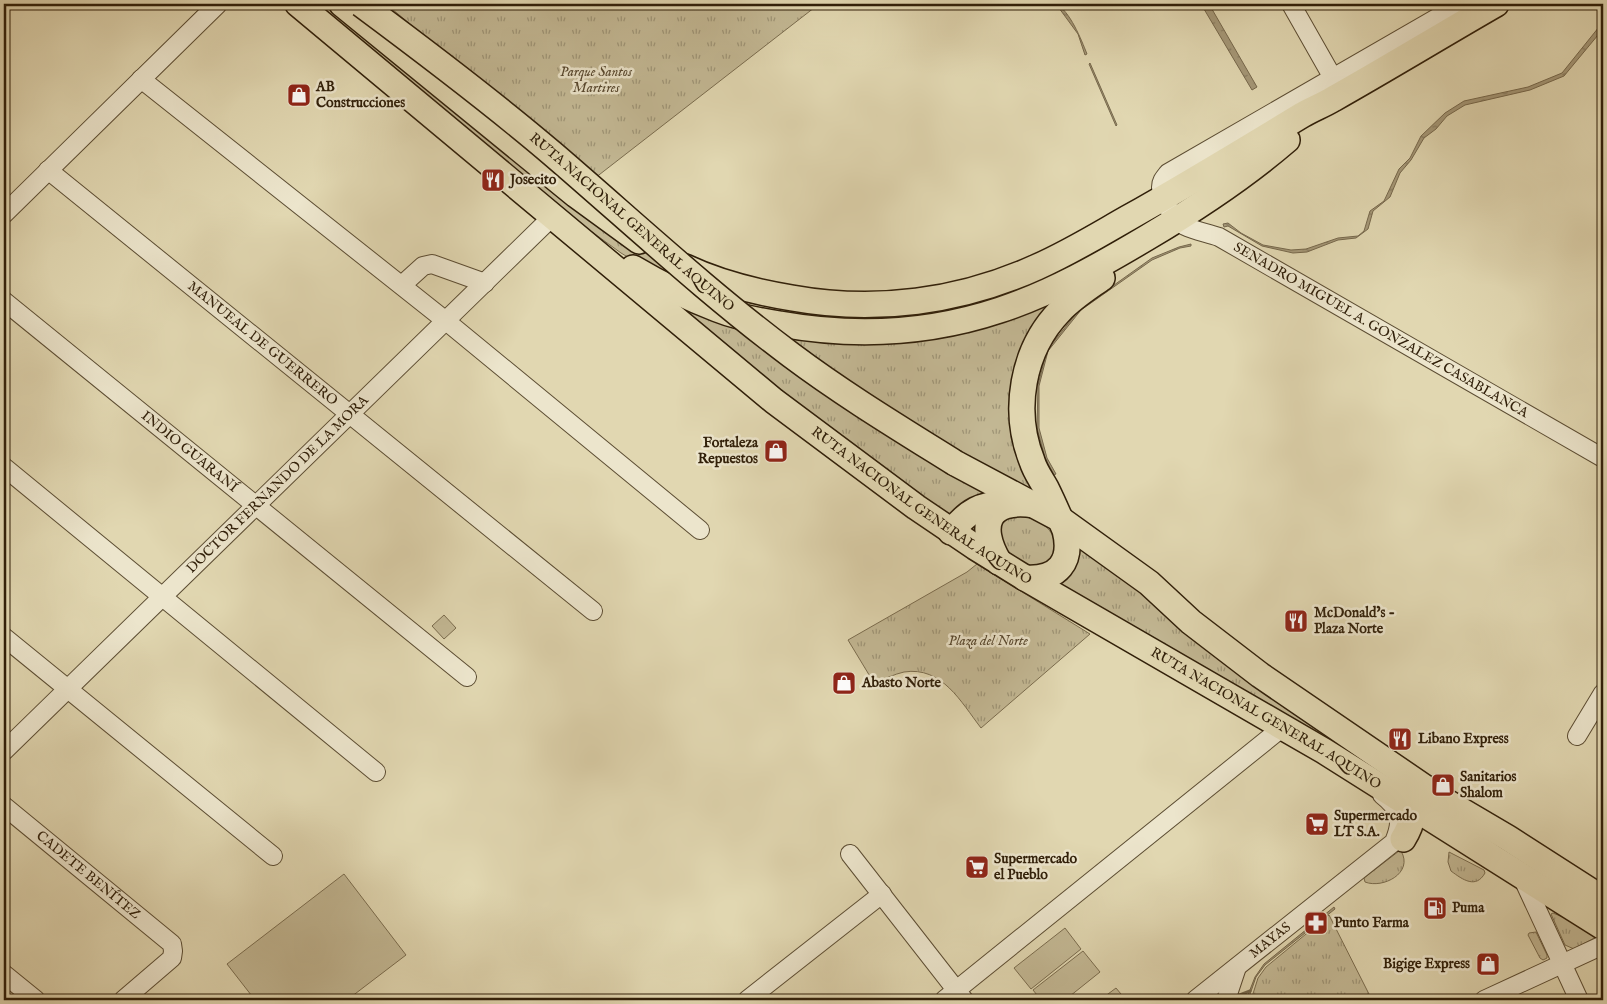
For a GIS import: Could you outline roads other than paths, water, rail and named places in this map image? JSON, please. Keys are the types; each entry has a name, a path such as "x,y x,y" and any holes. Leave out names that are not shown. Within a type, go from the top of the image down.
{"highway":[{"name":"RUTA NACIONAL GENERAL AQUINO","path":"298,4 774,401 951,532 1025,578 1283,727 1369,779 1603,927"},
{"path":"342,4 576,195 632,237 662,256 698,273 767,294 817,303 869,305 919,301 966,292 1006,280 1051,261 1164,199 1300,116 1332,89 1496,4"},
{"name":"RUTA NACIONAL GENERAL AQUINO","path":"361,4 446,67 515,122 674,258 790,354 841,392 1022,504 1060,519 1149,583 1187,618 1251,669 1440,798 1508,838 1603,899"},
{"path":"557,220 659,284 719,310 804,329 869,332 920,329 982,316 1040,295 1123,252 1214,196 1274,151 1332,89"},
{"path":"1025,578 1037,579 1060,568 1067,556 1068,542 1065,530 1026,445 1021,409 1024,379 1033,351 1046,328 1060,311 1110,272 1123,252"},
{"path":"951,532 962,518 970,512 990,505 1022,504"},
{"path":"999,562 990,545 987,535 987,524 998,509 1022,504"},
{"path":"1371,751 1378,763 1401,786 1411,806 1411,822 1398,841"},
{"path":"1398,841 1415,834 1429,834 1444,838 1465,849 1484,852"},
{"path":"1508,838 1535,850 1603,890"}],"street":[{"path":"4,214 218,4"},
{"path":"1291,4 1332,89 1450,6"},
{"path":"141,79 446,321 700,530"},
{"name":"MANUEAL DE GUERRERO","path":"48,170 594,611"},
{"path":"1164,199 1176,220"},
{"name":"DOCTOR FERNANDO DE LA MORA","path":"4,752 484,283 557,220"},
{"name":"SENADRO MIGUEL A. GONZALEZ CASABLANCA","path":"1176,220 1186,226 1219,237 1603,458"},
{"path":"402,286 423,266 432,264 484,283"},
{"name":"INDIO GUARANÍ","path":"4,302 467,677"},
{"path":"4,467 376,772"},
{"path":"4,637 273,856"},
{"path":"1577,736 1603,693"},
{"path":"850,854 882,894 955,997 1283,727"},
{"path":"1369,779 1372,787 1388,800 1400,817 1398,841"},
{"name":"CADETE BENÍTEZ","path":"4,806 172,944 172,958 168,963 124,1000"},
{"name":"MAYAS","path":"1195,1000 1398,841"},
{"path":"1484,852 1507,860 1583,908 1603,913"},
{"path":"1522,877 1579,1000"},
{"path":"747,1000 882,894"},
{"path":"1484,1000 1603,945"},
{"path":"1226,1000 1237,967"},
{"path":"4,974 36,1000"}],"water":[{"path":"205,4 4,204 4,203"},
{"path":"1056,4 1070,19 1078,33 1087,54 1085,55 1078,34"},
{"path":"1201,4 1209,4 1257,87 1252,90"},
{"path":"1603,22 1603,29 1564,76 1530,90 1465,105 1447,116 1436,129 1424,138 1411,160 1400,173 1390,197 1373,211 1368,229 1356,238 1338,240 1307,252 1293,253 1262,246 1228,226 1224,227 1223,224 1228,223 1241,233 1263,245 1291,250 1306,249 1338,238 1358,236 1364,231 1370,211 1384,201 1399,169 1410,158 1421,136 1445,113 1464,101 1528,87 1562,73"},
{"path":"1089,64 1117,125 1116,126"},
{"path":"1191,244 1191,246 1180,248 1152,260 1081,310 1048,351 1039,386 1039,428 1047,458 1056,474 1054,475 1045,458 1037,428 1038,385 1047,350 1079,310 1152,258"},
{"path":"1334,907 1335,909 1265,965 1256,977 1248,1000 1246,1000 1255,977 1264,964"}],"waterway":[{"path":"1237,996 1250,991"}],"place":[{"name":"AB Construcciones","path":"299,95"},
{"name":"Josecito","path":"493,180"},
{"name":"Fortaleza Repuestos","path":"776,451"},
{"name":"McDonald’s - Plaza Norte","path":"1296,621"},
{"name":"Abasto Norte","path":"844,683"},
{"name":"Libano Express","path":"1400,739"},
{"name":"Sanitarios Shalom","path":"1443,785"},
{"name":"Supermercado LT S.A.","path":"1317,824"},
{"name":"Supermercado el Pueblo","path":"977,867"},
{"name":"Puma","path":"1435,908"},
{"name":"Punto Farma","path":"1316,923"},
{"name":"Bigige Express","path":"1488,964"}],"park label":[{"name":"Parque Santos Martires","path":"596,80"},
{"name":"Plaza del Norte","path":"988,641"}]}
